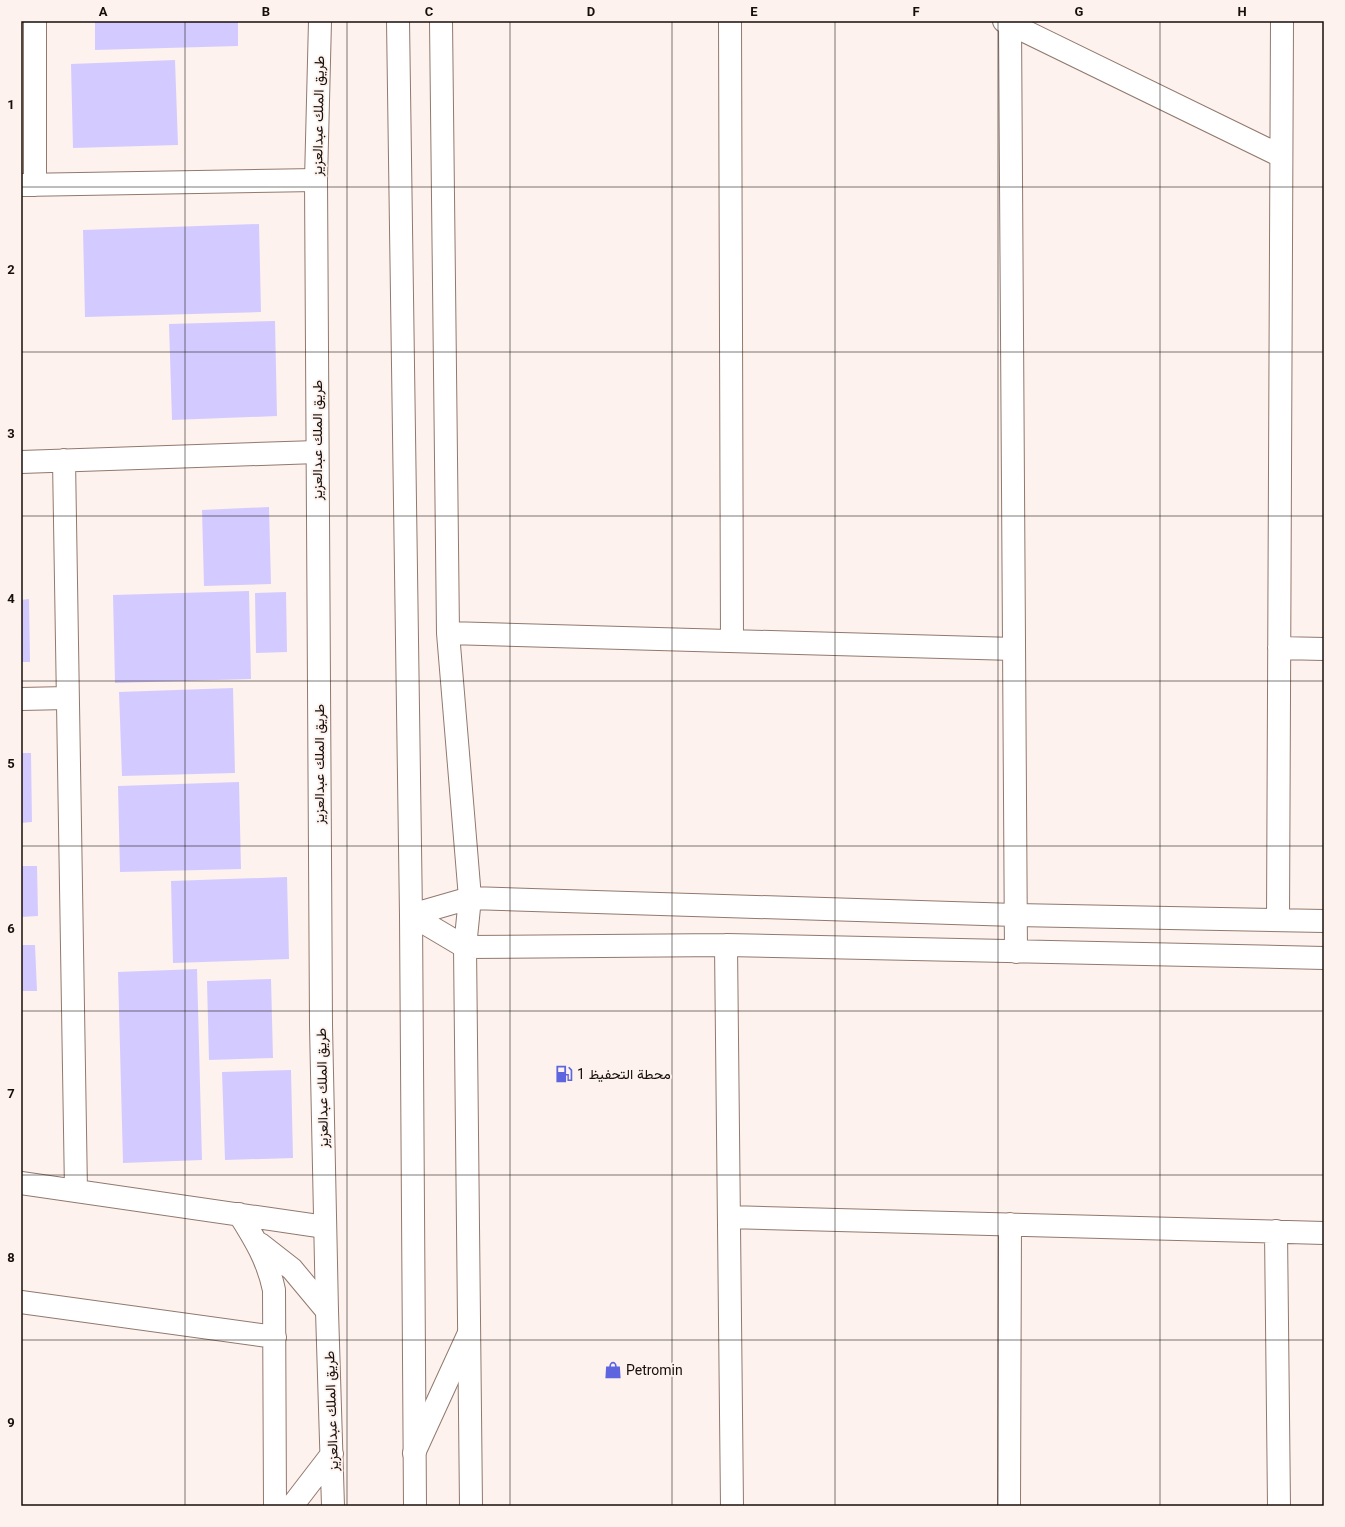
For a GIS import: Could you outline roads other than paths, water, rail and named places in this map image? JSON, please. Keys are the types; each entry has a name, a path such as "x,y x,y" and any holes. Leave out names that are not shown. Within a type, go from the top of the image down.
{"main road":[{"path":"35,21 28,185 316,180"},
{"name":"طريق الملك عبدالعزيز","path":"320,21 316,180 321,1017 327,1311 333,1506"},
{"path":"398,21 412,915 415,1506"},
{"path":"441,21 448,633 470,898 465,948 471,1506"},
{"path":"730,21 732,641"},
{"path":"1278,920 1282,21"},
{"path":"1016,952 1007,23 1281,156"},
{"path":"21,462 317,452"},
{"path":"64,460 76,1191"},
{"path":"448,633 1014,649"},
{"path":"1279,648 1324,649"},
{"path":"21,699 68,698"},
{"path":"412,915 470,898 1015,916 1324,921"},
{"path":"412,915 465,948 726,945 1324,958"},
{"path":"726,945 732,1506"},
{"path":"21,1183 325,1227"},
{"path":"239,1214 259,1244 271,1272 274,1290 275,1506"},
{"path":"729,1217 1324,1233"},
{"path":"1010,1224 1010,1506"},
{"path":"1276,1231 1279,1506"},
{"path":"259,1244 292,1269 327,1311"},
{"path":"21,1302 275,1337"},
{"path":"414,1453 469,1333"},
{"path":"292,1506 332,1454"}],"place":[{"name":"محطة التحفيظ 1","path":"564,1074"},
{"name":"Petromin","path":"613,1370"}]}
